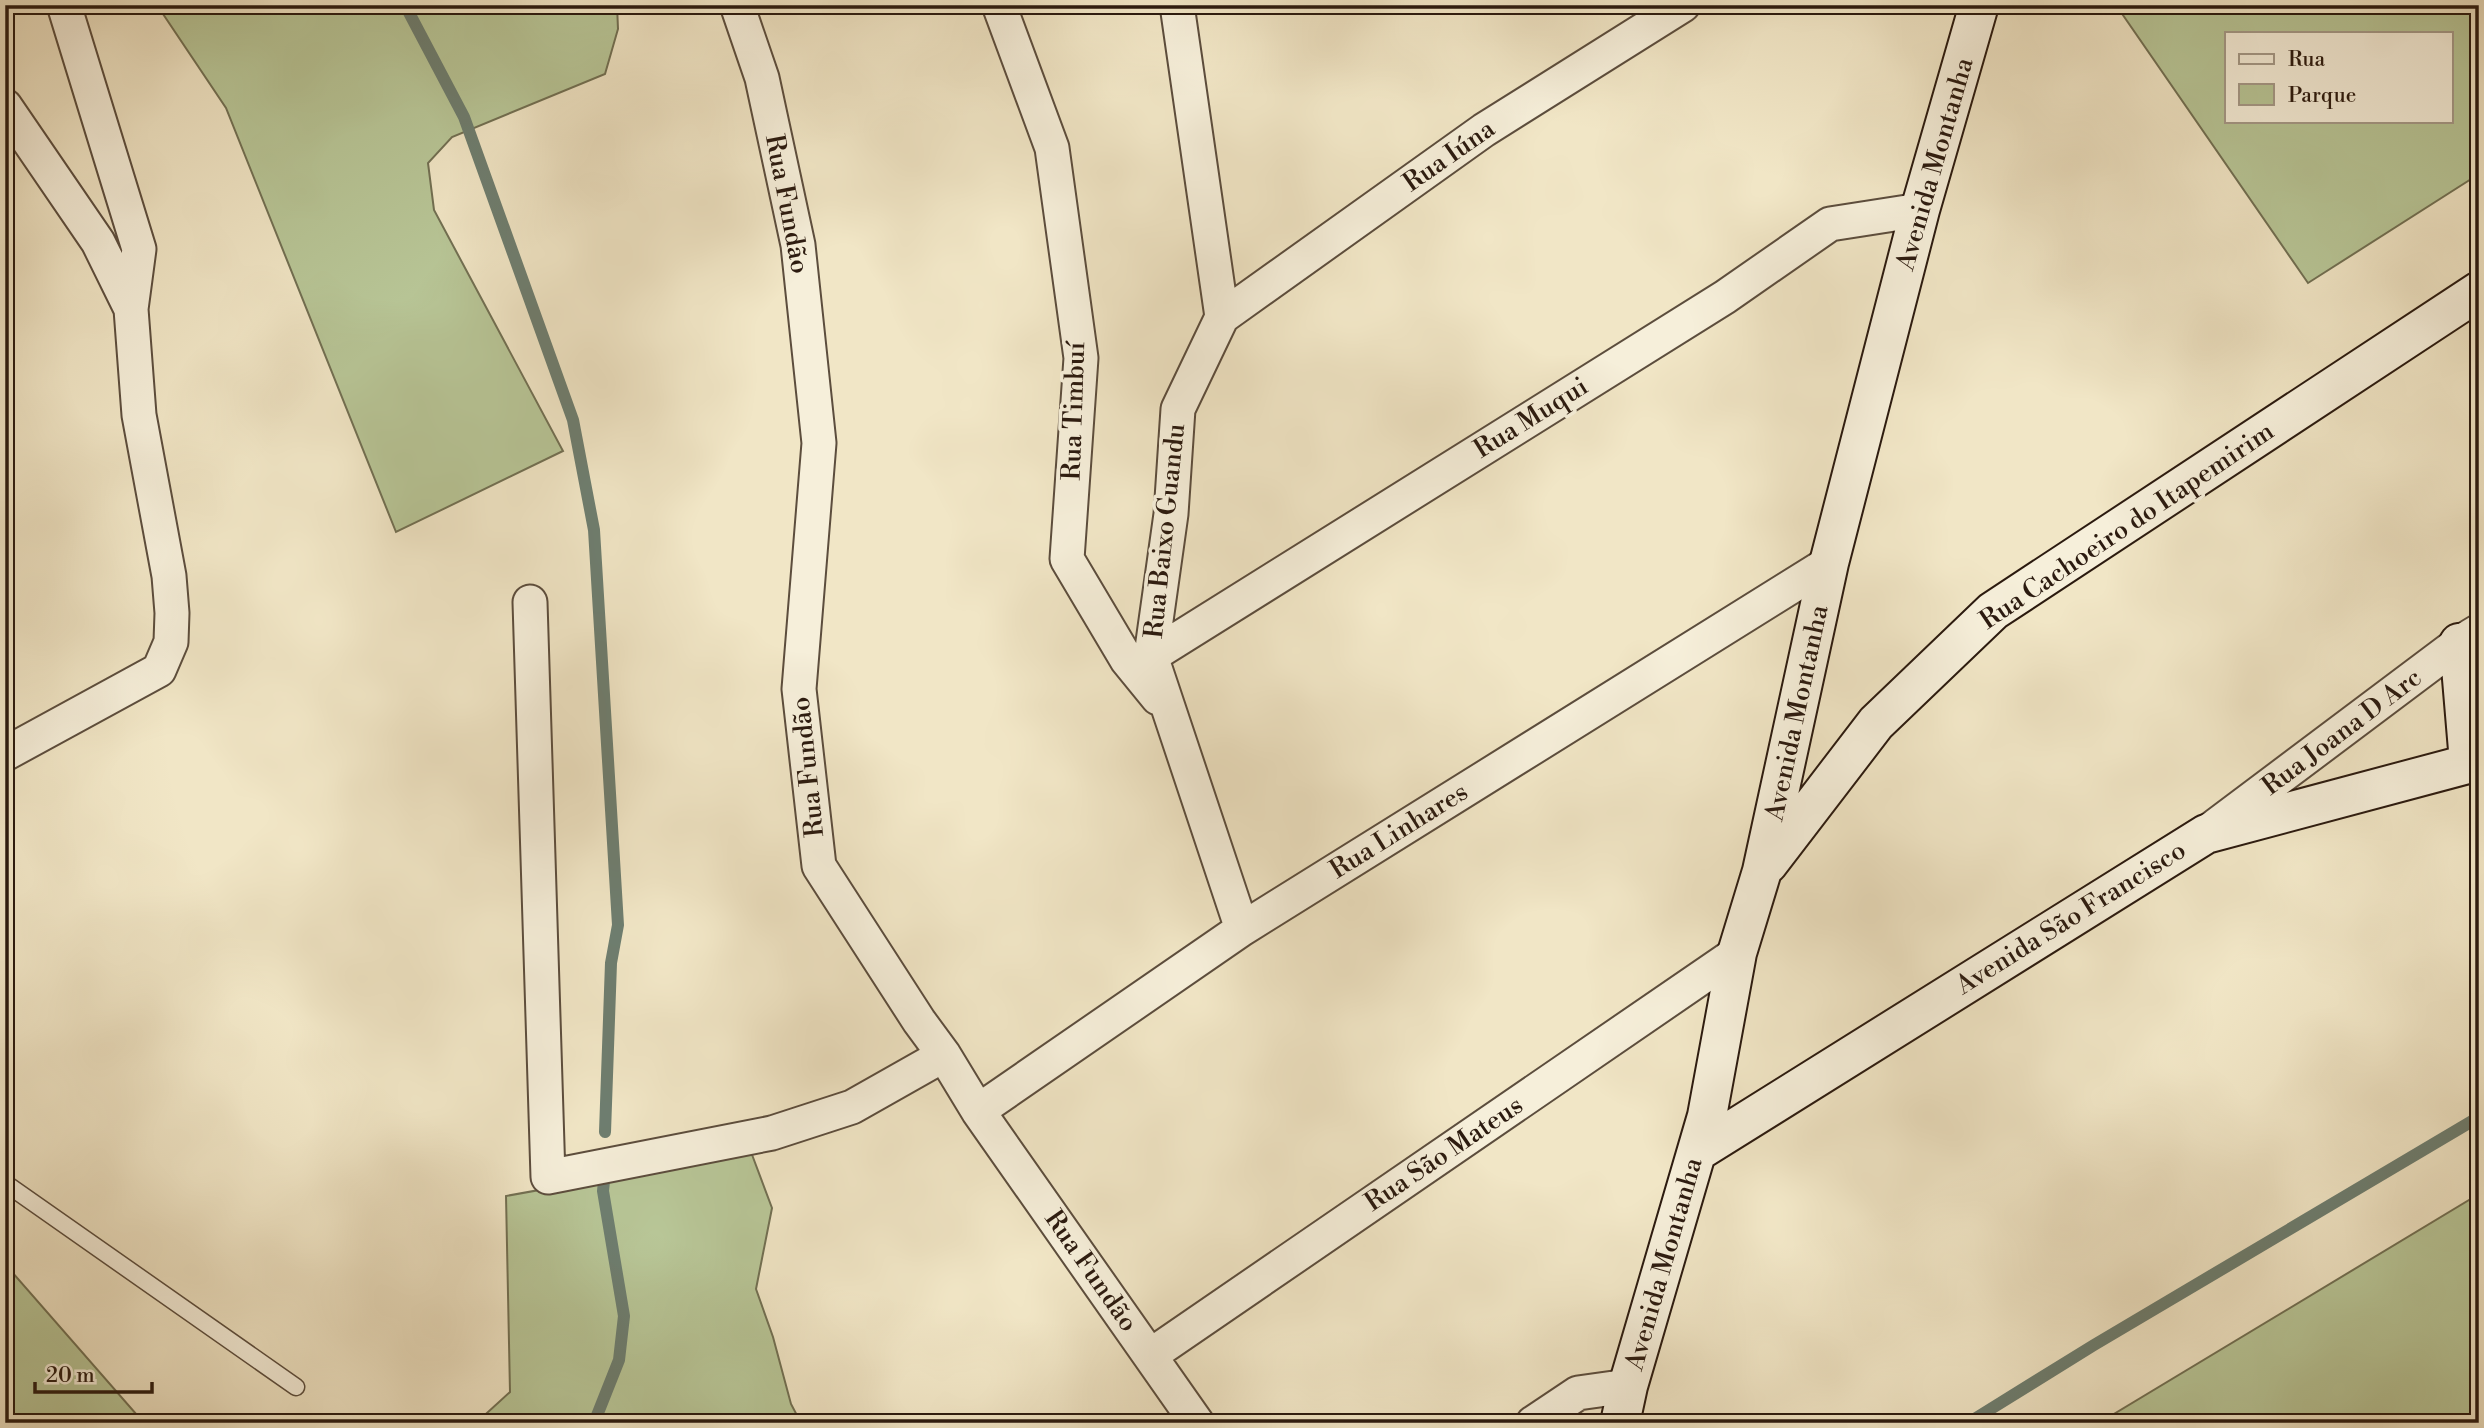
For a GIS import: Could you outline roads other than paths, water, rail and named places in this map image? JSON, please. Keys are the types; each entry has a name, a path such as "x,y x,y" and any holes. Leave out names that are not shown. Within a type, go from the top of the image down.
{"street":[{"path":"6,751 159,670 171,642 169,576 139,415 131,309 139,249 64,5"},
{"name":"Rua Fundão","path":"737,5 762,78 798,245 819,443 799,689 819,866 978,1111 1197,1423"},
{"name":"Rua Timbuí","path":"999,5 1052,148 1081,358 1067,559 1127,660 1170,711"},
{"path":"1177,5 1222,317"},
{"name":"Rua Iúna","path":"1222,317 1484,131 1683,5"},
{"name":"Avenida Montanha","path":"1624,1405 1698,1152 1737,953 1762,871 1829,563 1920,210 1979,5"},
{"path":"5,106 98,242 131,309"},
{"name":"Rua Muqui","path":"1151,656 1725,297 1830,224 1920,210"},
{"name":"Rua Cachoeiro do Itapemirim","path":"1762,871 1876,723 1993,611 2479,291"},
{"name":"Rua Baixo Guandu","path":"1222,317 1178,409 1171,514 1151,656 1242,929"},
{"name":"Rua Linhares","path":"978,1111 1242,929 1829,563"},
{"path":"530,602 548,1177 772,1133 852,1107 944,1055"},
{"path":"2469,637 2474,761"},
{"name":"Rua Joana D Arc","path":"2206,834 2469,637"},
{"name":"Avenida São Francisco","path":"1698,1152 2206,834 2474,761"},
{"name":"Rua São Mateus","path":"1151,1355 1737,953"},
{"path":"1533,1423 1578,1393 1624,1405"}],"lane":[{"path":"5,1183 296,1387"}],"waterway":[{"path":"405,5 464,117 573,420 594,530 618,925 611,963 605,1132"},
{"path":"1968,1423 2094,1345 2479,1117"},
{"path":"594,1423 619,1360 624,1316 603,1191 605,1171"}]}
